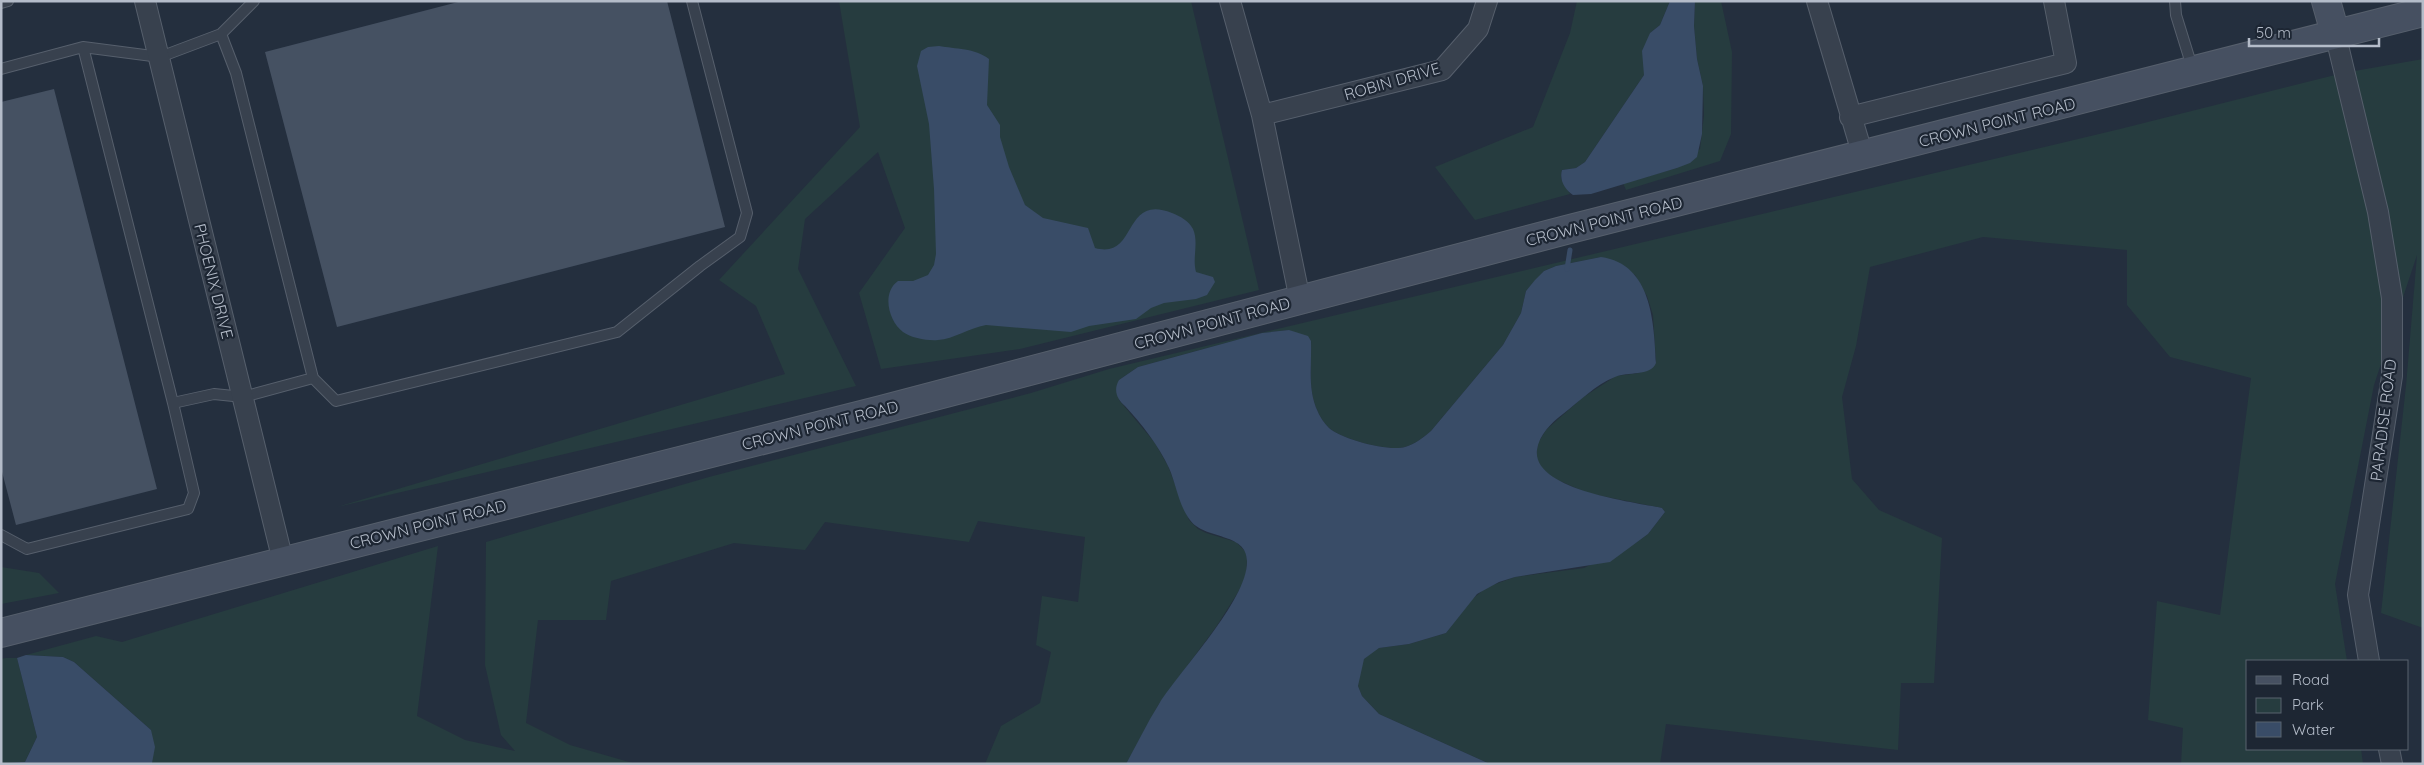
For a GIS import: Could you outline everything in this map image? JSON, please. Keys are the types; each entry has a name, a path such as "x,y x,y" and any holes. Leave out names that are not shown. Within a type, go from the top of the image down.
{"main road":[{"path":"2326,1 2335,34"},
{"name":"CROWN POINT ROAD","path":"1,633 881,410 1566,230 2423,12"}],"street":[{"name":"PHOENIX DRIVE","path":"146,1 283,561"},
{"path":"1230,1 1262,115 1300,300"},
{"name":"ROBIN DRIVE","path":"1262,115 1442,70 1478,29 1487,1"},
{"path":"1850,117 2066,63 2054,1"},
{"path":"1820,2 1862,156"},
{"name":"PARADISE ROAD","path":"2335,34 2378,212 2392,298 2392,376 2358,595 2369,660"},
{"path":"2389,750 2392,764"}],"lane":[{"path":"1,3 8,1"},
{"path":"1,68 83,47 160,57 221,34 254,1"},
{"path":"221,34 236,73 313,378 336,401 617,332 740,237 748,212 692,1"},
{"path":"2175,1 2176,15 2193,70"},
{"path":"1,535 27,549 188,509 194,493 83,47"},
{"path":"173,403 214,394 243,397 313,378"}],"green space":[{"path":"839,1 1191,1 1259,290 1020,349 881,369 859,293 905,228 878,152 805,219 798,269 856,386 337,507 785,374 756,306 719,280 860,127"},
{"path":"1577,1 1670,1 1660,25 1650,33 1644,75 1585,162 1576,168 1562,170 1561,178 1570,194 1475,220 1435,167 1533,127 1570,33"},
{"path":"1695,1 1721,1 1732,52 1731,134 1720,161 1626,190 1623,183 1677,168 1700,149 1704,115 1703,86 1697,59 1694,26"},
{"path":"2423,59 2423,628 2381,613 2406,386 2417,255 2374,385 2335,584 2347,660 2246,660 2246,750 2361,750 2363,764 2181,764 2183,728 2148,720 2157,601 2220,615 2251,378 2170,357 2127,305 2127,250 1983,237 1870,267 1856,346 1842,397 1852,479 1879,510 1942,538 1934,683 1901,683 1898,750 1666,724 1660,764 1490,764 1379,714 1362,696 1358,686 1360,667 1371,651 1379,648 1409,644 1446,633 1471,600 1487,587 1515,577 1584,568 1637,542 1648,534 1665,512 1662,508 1587,493 1551,477 1539,465 1536,456 1538,443 1546,430 1582,398 1616,376 1639,373 1656,363 1653,315 1647,296 1635,275 1601,257 1556,266 1544,271 1526,291 1521,313 1503,345 1431,431 1405,447 1388,448 1366,444 1329,428 1319,414 1312,395 1311,341 1289,330 1262,333 1138,367 1119,380 1119,400 1155,443 1168,466 1189,520 1198,529 1206,533 1236,542 1246,552 1247,560 1246,579 1216,627 1159,704 1126,764 985,764 1001,726 1040,703 1051,652 1036,645 1042,596 1078,602 1085,537 978,521 969,542 825,522 805,550 734,543 611,581 606,620 538,620 526,723 570,745 636,764 151,764 151,730 74,662 63,657 26,655 96,636 122,642 438,546 417,716 465,740 515,751 501,735 485,665 486,542 709,477 1031,393 1109,369 2120,129 2343,73"},
{"path":"1,567 39,573 59,593 1,604"},
{"path":"17,658 37,737 25,762 1,764 1,659"}],"water":[{"path":"1670,1 1695,1 1694,26 1697,59 1703,86 1702,134 1697,157 1690,163 1677,168 1591,194 1573,195 1563,184 1562,170 1576,168 1585,162 1644,75 1642,51 1650,33 1660,25"},
{"path":"939,46 971,51 989,59 987,105 1000,125 1000,137 1009,167 1025,205 1043,218 1088,228 1095,248 1109,249 1118,245 1137,218 1145,212 1156,209 1172,213 1184,219 1193,229 1196,245 1196,272 1213,277 1215,282 1207,295 1196,299 1164,303 1151,308 1136,319 1089,326 1071,332 986,325 950,338 934,340 920,339 903,332 894,322 891,315 888,300 890,293 898,281 913,281 928,275 934,265 936,254 929,124 917,66 921,51 928,47"},
{"path":"1601,257 1618,262 1631,271 1640,283 1647,298 1651,314 1656,363 1644,372 1620,375 1608,380 1550,425 1538,445 1537,450 1540,464 1550,475 1587,492 1662,508 1665,512 1648,534 1610,562 1515,577 1499,582 1477,594 1446,633 1409,644 1379,648 1364,659 1358,686 1362,696 1379,714 1490,764 1126,764 1159,704 1212,634 1237,595 1244,577 1247,561 1245,552 1240,545 1205,531 1190,520 1183,508 1169,468 1160,451 1118,397 1116,387 1119,380 1138,367 1262,333 1289,330 1308,336 1311,341 1312,395 1319,414 1329,428 1366,444 1388,448 1405,447 1431,431 1503,345 1521,313 1526,291 1544,271 1556,266"},
{"path":"26,655 63,657 74,662 151,730 155,747 152,763 9,763 25,762 37,737 17,658"}],"building":[{"path":"462,1 667,1 725,227 337,327 265,52"},
{"path":"54,89 157,489 16,525 1,468 1,102"}],"waterway":[{"path":"1567,269 1570,250"}]}
